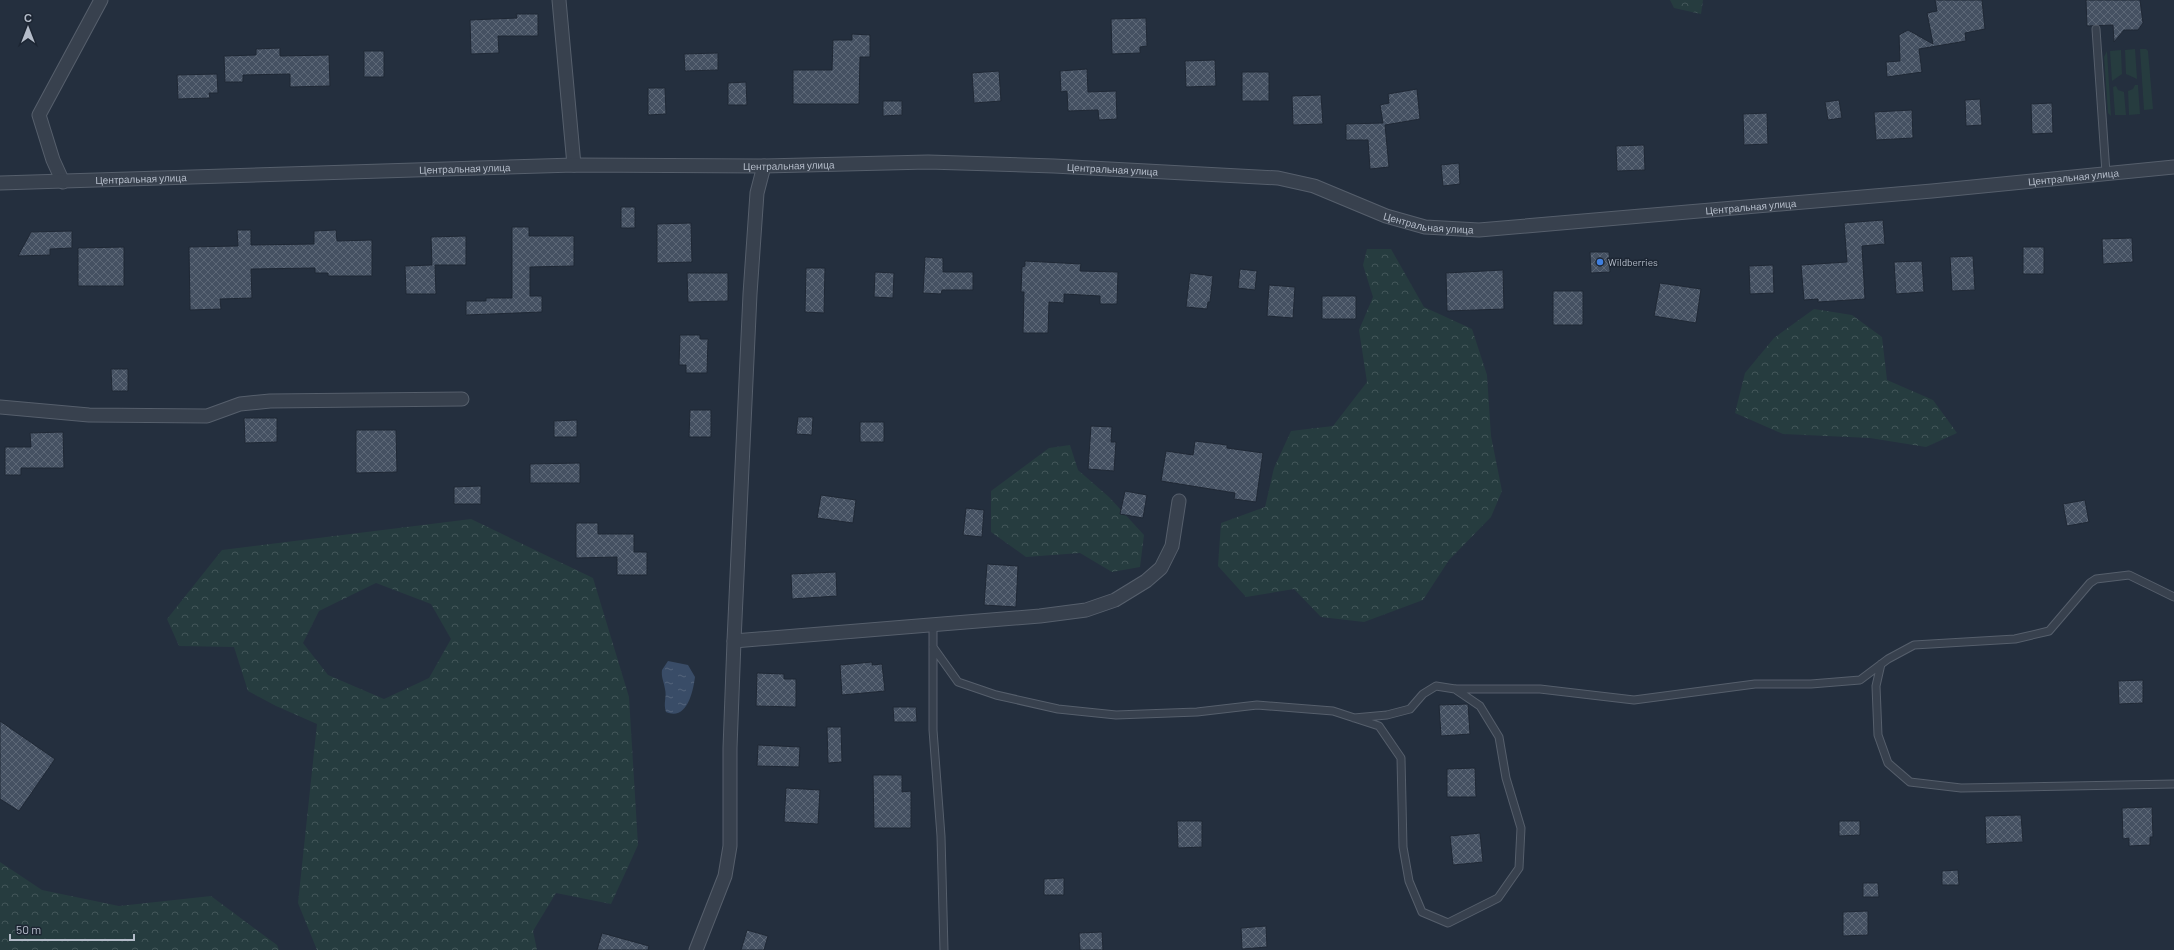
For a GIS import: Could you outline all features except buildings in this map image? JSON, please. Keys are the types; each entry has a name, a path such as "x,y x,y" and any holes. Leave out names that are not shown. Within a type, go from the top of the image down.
{"street":[{"path":"63,182 52,160 39,115 102,0"},
{"path":"560,0 574,165"},
{"name":"Центральная улица","path":"7,183 574,165 764,166 928,162 1054,166 1278,178 1314,186 1386,216 1425,227 1478,230 2174,167"},
{"path":"696,950 725,876 730,846 730,748 750,294 757,193 764,166"},
{"path":"0,191 7,183"},
{"path":"0,407 88,416 207,416 240,404 270,401 462,399"},
{"path":"734,641 1086,610 1115,600 1146,581 1161,568 1172,546 1179,501"}],"lane":[{"path":"2096,29 2106,174"},
{"path":"1354,718 1387,715 1410,708 1423,694 1436,686 1455,689 1540,689 1634,700 1755,684 1811,684 1860,680 1881,664 1914,645 2015,639 2050,631 2090,583 2096,579 2129,575 2174,597"},
{"path":"932,624 933,730 941,836 944,950"},
{"path":"932,647 958,682 996,695 1058,709 1116,715 1197,712 1257,705 1333,711 1379,726 1401,758 1403,847 1409,881 1422,912 1448,923 1498,898 1519,868 1521,828 1506,778 1499,737 1480,706 1455,689"},
{"path":"1881,664 1876,686 1878,735 1888,763 1910,782 1961,788 2174,784"}],"green space":[{"path":"1670,0 1703,0 1701,14 1674,8"},
{"path":"2135,49 2137,79 2126,74 2125,50"},
{"path":"2140,49 2146,49 2148,51 2153,109 2144,110"},
{"path":"2121,50 2122,74 2112,81 2110,51"},
{"path":"2107,51 2111,116 2108,113 2104,57"},
{"path":"2135,85 2138,85 2140,114 2129,115 2128,91 2133,89"},
{"path":"2116,86 2118,90 2124,92 2126,115 2115,115 2113,87"},
{"path":"1367,249 1391,249 1424,307 1472,329 1487,375 1491,436 1502,491 1491,517 1449,560 1423,600 1364,622 1321,617 1294,589 1246,597 1218,566 1221,523 1265,507 1274,468 1291,431 1333,426 1367,382 1359,330 1373,297 1363,265"},
{"path":"1814,309 1852,315 1882,337 1887,380 1933,400 1957,433 1926,447 1870,438 1783,434 1735,413 1745,373 1774,338"},
{"path":"1070,445 1078,470 1109,497 1144,535 1140,567 1112,572 1080,553 1026,557 991,532 991,491 1049,448"},
{"path":"471,519 593,578 629,697 638,845 611,904 556,893 533,931 537,950 317,950 298,903 317,724 276,706 248,691 234,647 179,646 167,619 222,550","holes":["376,583 431,604 451,639 429,678 384,699 328,675 303,643 319,611"]},
{"path":"0,862 42,890 119,906 211,896 277,945 279,950 0,950"}],"water":[{"path":"668,661 688,665 695,677 693,690 688,704 684,709 673,714 666,712 665,692 662,677 662,670"}],"place":[{"name":"Wildberries","path":"1600,262"}]}
